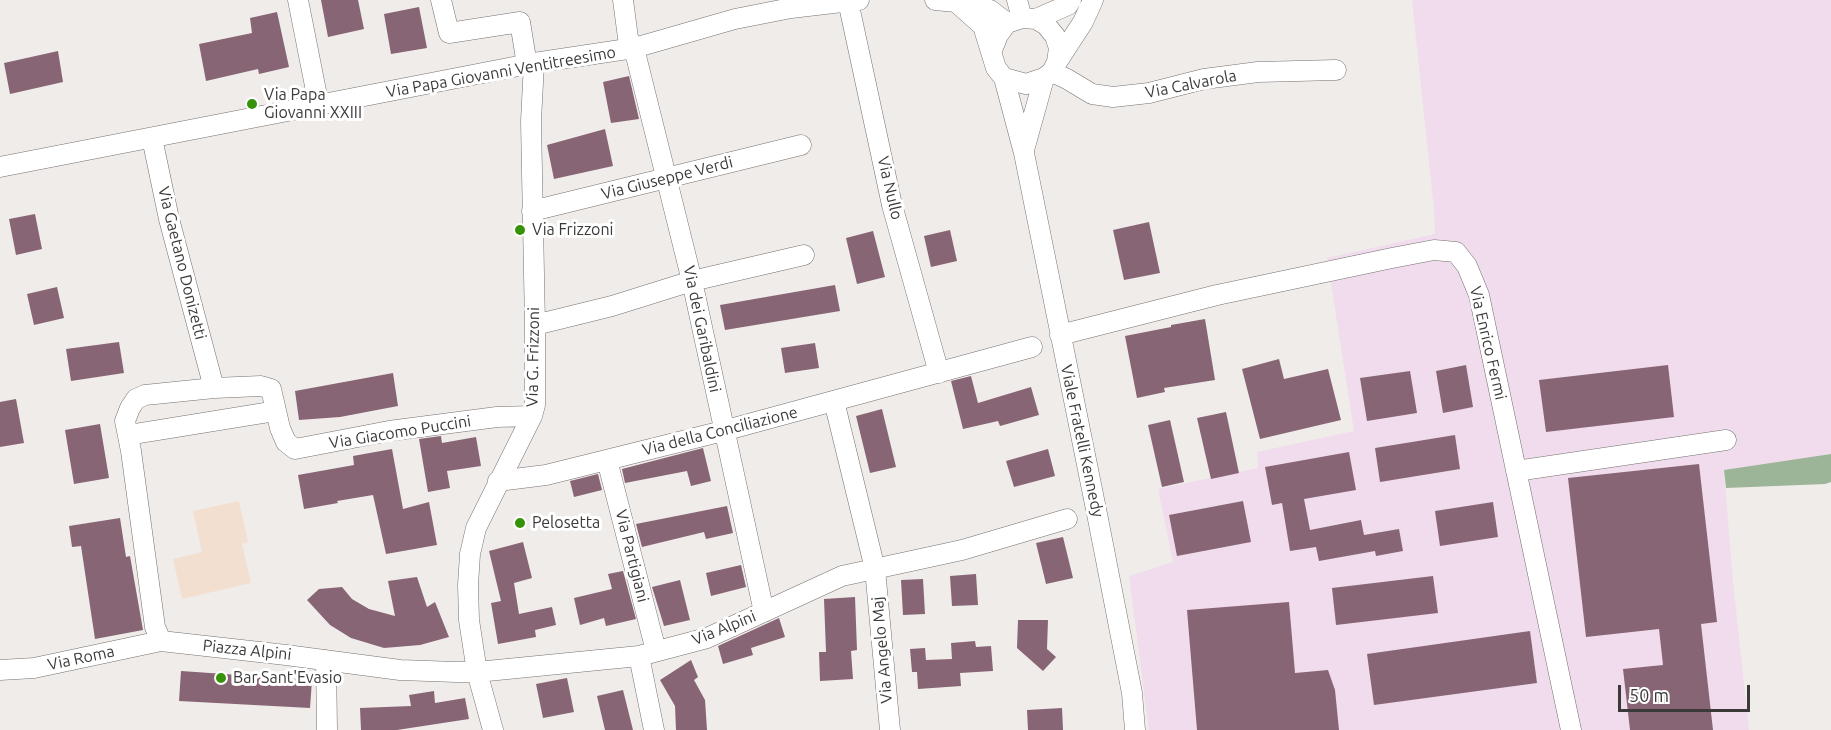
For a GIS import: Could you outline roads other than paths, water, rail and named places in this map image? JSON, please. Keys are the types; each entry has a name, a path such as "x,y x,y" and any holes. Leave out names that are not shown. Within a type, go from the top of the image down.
{"street":[{"path":"298,0 319,106"},
{"name":"Via G. Frizzoni","path":"441,0 448,33 520,22 531,64 535,399 532,416 476,528 470,554 468,585 469,620 477,672 493,730"},
{"name":"Via dei Garibaldini","path":"623,0 628,38 634,48 692,281 764,612"},
{"path":"992,50 998,35 1021,15 1068,5 1071,0"},
{"path":"946,1 983,26 996,69 1004,78 1026,84 1051,71 1083,22 1093,0"},
{"name":"Via Papa Giovanni Ventitreesimo","path":"0,167 531,64 634,48 790,4 853,1"},
{"name":"Via Nullo","path":"853,1 892,205 939,374"},
{"path":"946,1 1021,15 1046,25 1055,36 1059,48 1051,71"},
{"name":"Via Calvarola","path":"1051,71 1092,94 1113,97 1149,93 1204,79 1258,72 1336,70"},
{"name":"Viale Fratelli Kennedy","path":"1024,153 1051,71"},
{"name":"Viale Fratelli Kennedy","path":"1004,78 1024,153 1098,519 1132,693 1135,730"},
{"name":"Via Gaetano Donizetti","path":"152,138 169,219 214,388"},
{"name":"Via Giuseppe Verdi","path":"532,212 801,145"},
{"name":"Via Enrico Fermi","path":"1060,335 1229,293 1434,250 1456,252 1467,266 1479,295 1571,730"},
{"path":"535,325 612,306 692,281 804,255"},
{"name":"Via della Conciliazione","path":"498,481 546,475 608,460 834,402 1032,347"},
{"name":"Via Giacomo Puccini","path":"214,388 261,386 271,389 286,442 296,449 400,430 497,417 532,416"},
{"path":"161,641 156,627 132,434 125,421 136,399 145,395 214,388"},
{"name":"Via Angelo Maj","path":"834,402 875,569 890,730"},
{"path":"132,434 278,420"},
{"path":"1516,471 1726,440"},
{"name":"Via Partigiani","path":"608,460 648,654 654,730"},
{"name":"Via Alpini","path":"477,672 648,654 706,638 842,576 962,549 1067,519"},
{"name":"Piazza Alpini","path":"161,641 400,670 477,672"},
{"name":"Via Roma","path":"0,670 33,668 161,641"},
{"path":"326,660 327,730"}],"place":[{"name":"Via Papa Giovanni XXIII","path":"252,104"},
{"name":"Via Frizzoni","path":"520,230"},
{"name":"Pelosetta","path":"520,523"},
{"name":"Bar Sant'Evasio","path":"221,678"}]}
